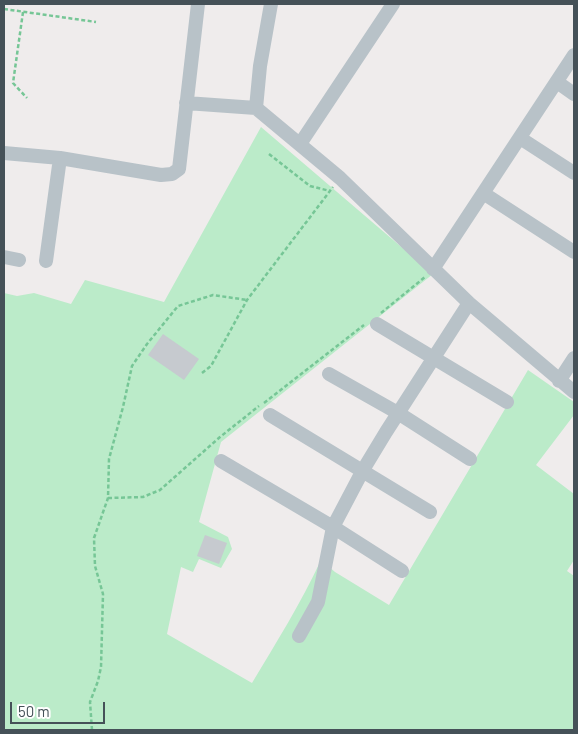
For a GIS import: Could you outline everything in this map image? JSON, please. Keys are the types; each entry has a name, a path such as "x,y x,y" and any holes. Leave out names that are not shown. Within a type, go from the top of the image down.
{"street":[{"path":"4,154 60,158 161,176 172,174 179,169 198,4"},
{"path":"256,108 270,4"},
{"path":"300,144 393,4"},
{"path":"433,269 574,55"},
{"path":"556,82 574,94"},
{"path":"186,103 256,108 340,178 469,304 574,392"},
{"path":"520,138 574,173"},
{"path":"46,261 60,158"},
{"path":"483,193 574,252"},
{"path":"4,257 19,260"},
{"path":"299,636 318,602 333,527 363,470 469,304"},
{"path":"374,320 507,402"},
{"path":"559,381 574,358"},
{"path":"329,374 398,413 470,459"},
{"path":"270,414 430,512"},
{"path":"222,461 402,570"}],"path":[{"path":"4,9 96,22"},
{"path":"23,12 13,83 27,98"},
{"path":"269,154 310,186 330,191"},
{"path":"202,373 211,366 248,300 340,178"},
{"path":"108,498 143,497 160,490 220,437 374,320 433,269"},
{"path":"92,730 90,702 101,667 103,594 95,566 94,538 108,498 109,459 132,366 178,306 213,294 248,300"}],"green space":[{"path":"261,127 433,274 221,442 199,522 228,537 232,549 221,568 199,559 193,572 181,567 167,634 252,683 297,607 321,560 335,572 389,605 528,370 574,402 574,415 536,465 574,494 574,560 567,571 574,576 574,730 4,730 4,293 17,296 34,293 71,304 85,280 164,302"}],"building":[{"path":"163,334 199,359 184,380 148,355"},
{"path":"205,535 227,543 219,564 197,556"}]}
